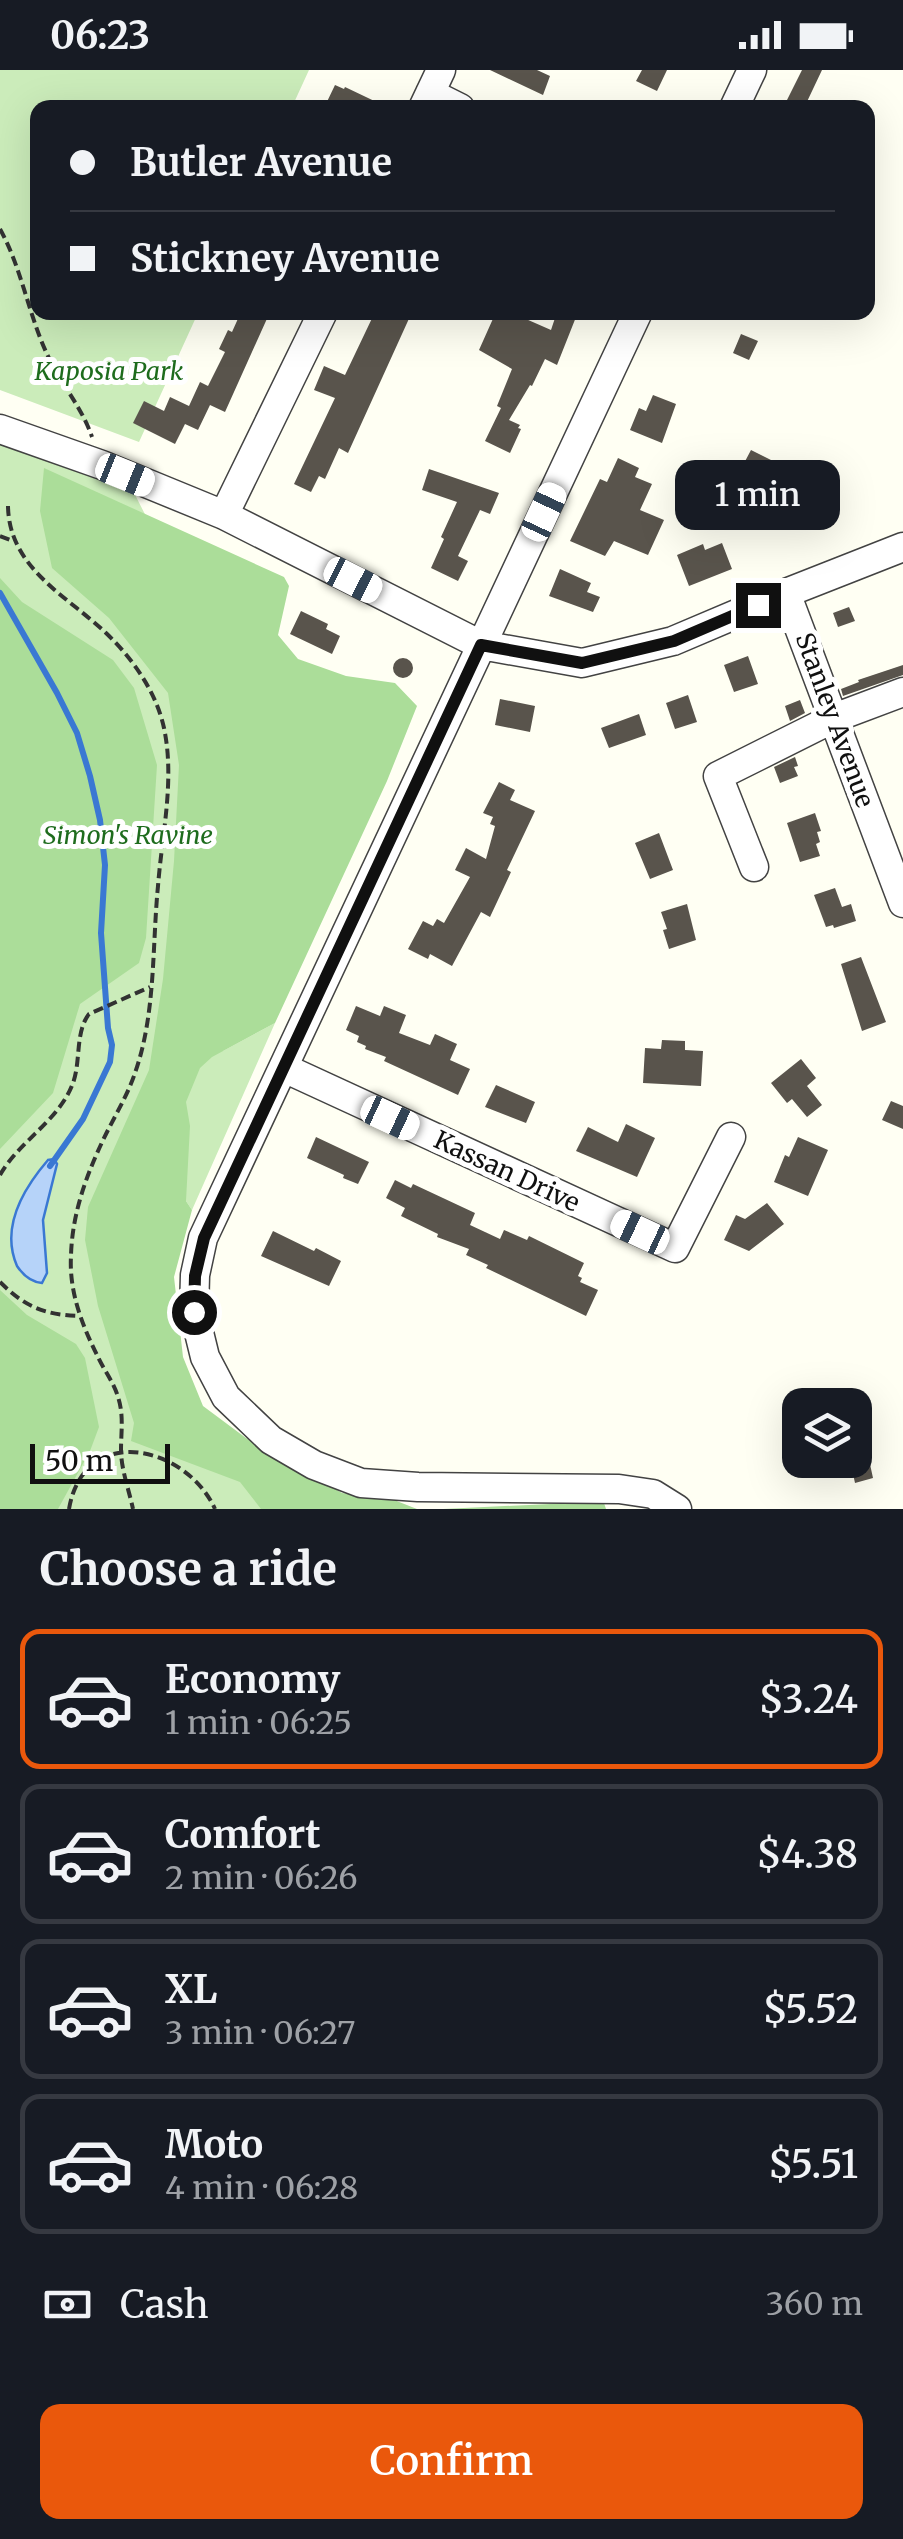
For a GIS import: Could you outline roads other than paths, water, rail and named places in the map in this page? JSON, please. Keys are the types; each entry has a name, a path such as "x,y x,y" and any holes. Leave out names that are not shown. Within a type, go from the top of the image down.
{"street":[{"path":"738,100 752,70"},
{"path":"224,515 319,320"},
{"path":"634,320 204,1238 195,1276 194,1312 204,1356 226,1397 271,1440 314,1465 361,1483 620,1489 653,1494 678,1509"},
{"path":"0,429 224,515 481,645 582,663 674,641 903,547"},
{"name":"Stanley Avenue","path":"786,593 834,718 892,842 903,903"},
{"path":"754,867 718,776 834,718 903,692"},
{"name":"Kassan Drive","path":"284,1068 675,1248 731,1137"}],"water":[{"path":"54,1159 57,1164 43,1220 47,1273 42,1283 28,1278 17,1266 11,1237 17,1209 30,1183 48,1160"}],"waterway":[{"path":"0,593 77,733 100,820 105,865 101,933 112,1045 110,1062 83,1119 50,1166"}],"park label":[{"name":"Kaposia Park","path":"109,371"},
{"name":"Simon's Ravine","path":"128,835"}]}
